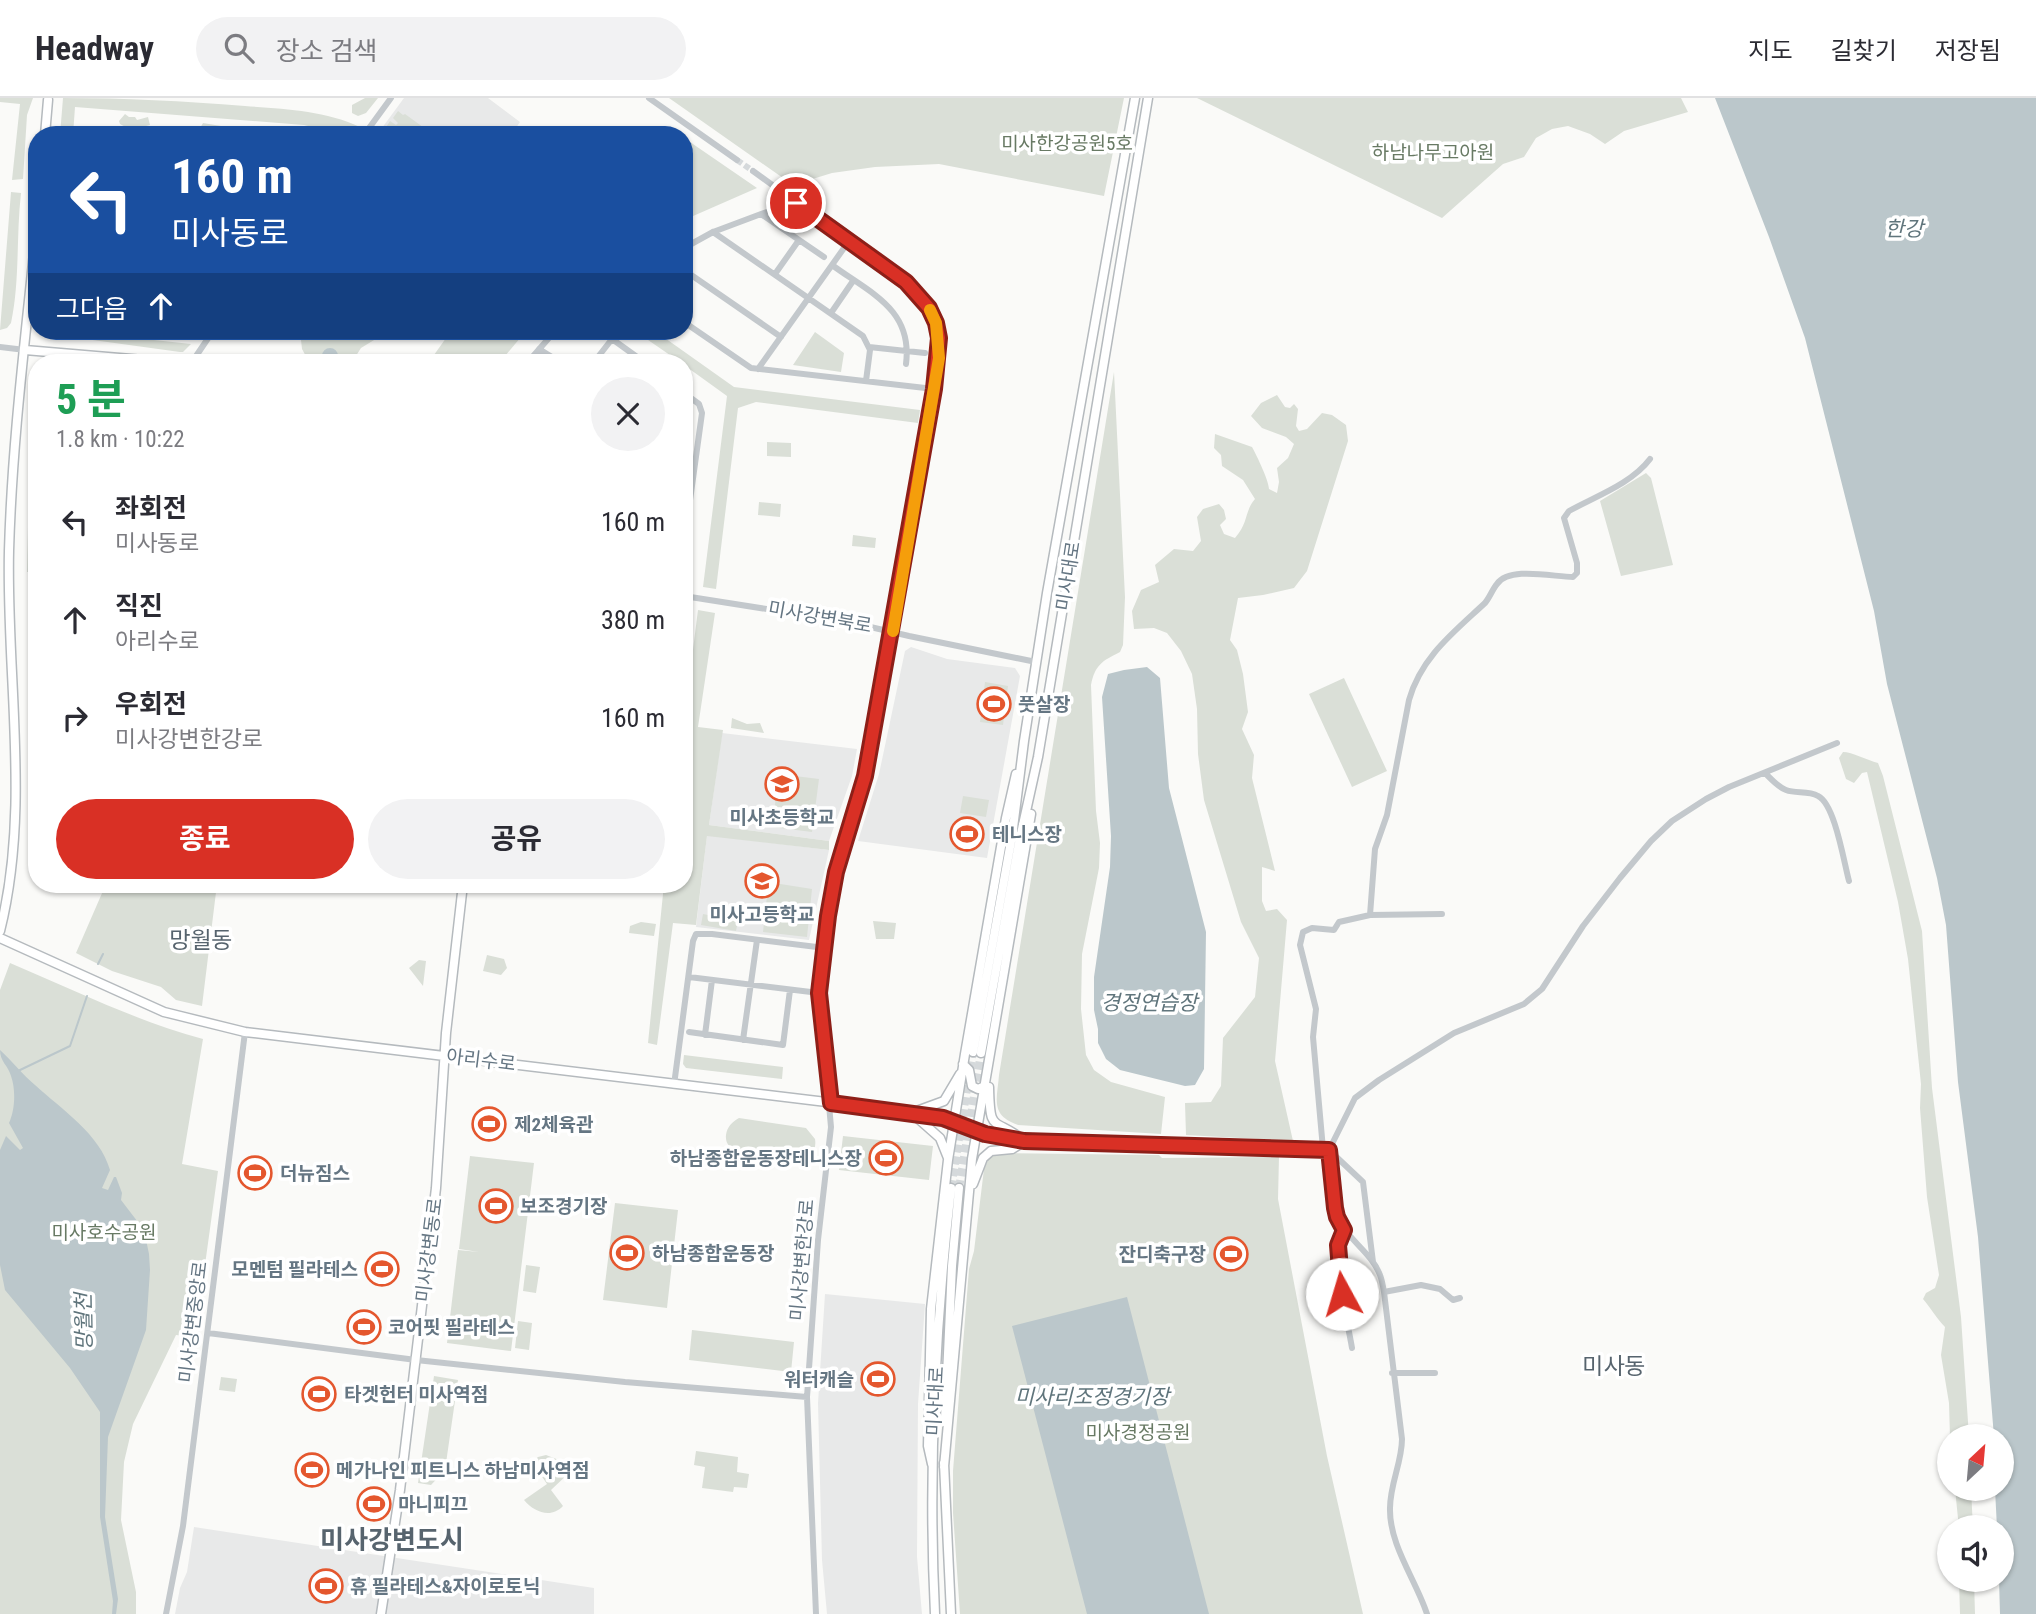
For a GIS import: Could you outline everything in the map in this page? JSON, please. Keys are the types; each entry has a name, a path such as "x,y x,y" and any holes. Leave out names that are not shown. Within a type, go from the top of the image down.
{"main road":[{"name":"미사대로","path":"1135,98 1036,662 1012,836 977,1052 1038,757 1148,98"},
{"path":"46,126 48,100"},
{"path":"0,931 15,830 9,551 28,318"},
{"path":"25,350 72,354"},
{"path":"948,1160 1008,808 1023,751"},
{"path":"944,1466 976,1130 1038,757"},
{"name":"미사강변동로","path":"381,1614 400,1490 436,1188 445,1055 462,893"},
{"name":"아리수로","path":"0,938 164,1012 245,1032 912,1113 976,1130"},
{"path":"962,1068 969,1070 972,1086 985,1086"},
{"path":"952,1188 948,1160 940,1138 912,1113 944,1101 962,1068"},
{"path":"971,1190 983,1158 991,1151 1012,1149 1024,1141 991,1119 987,1073"},
{"path":"952,1188 957,1182 971,1190"},
{"name":"미사대로","path":"935,1614 932,1465 928,1446 931,1308 952,1188"},
{"name":"미사대로","path":"951,1614 944,1466 952,1266 952,1188"}],"street":[{"path":"371,126 391,98"},
{"path":"649,98 689,126"},
{"path":"693,129 737,160"},
{"name":"미사강변한강로","path":"753,171 906,282 929,308 939,338 934,389 892,631 865,776 836,872 819,993 831,1103 831,1127 817,1251 807,1397 816,1614"},
{"path":"693,242 713,232 779,208"},
{"path":"761,214 824,257"},
{"path":"713,232 863,336 869,347 866,380"},
{"path":"775,274 799,240"},
{"path":"758,369 849,241"},
{"path":"832,265 896,314 903,326 908,351 906,364"},
{"path":"693,276 781,337"},
{"path":"831,313 853,281"},
{"path":"693,328 751,369 934,389"},
{"path":"535,354 547,340"},
{"path":"614,340 630,354"},
{"path":"0,347 25,350"},
{"path":"869,347 925,353"},
{"path":"539,349 547,354"},
{"path":"693,400 699,404 702,413 693,461"},
{"path":"1370,915 1375,849 1387,815 1409,700 1413,685 1430,656 1485,603 1496,584 1503,578 1527,573 1573,577 1577,573 1577,563 1564,518 1569,511 1616,486 1644,467 1650,459"},
{"name":"미사강변북로","path":"693,597 774,608 1036,662"},
{"path":"0,620 10,619"},
{"path":"1326,1150 1355,1098 1378,1080 1454,1033 1524,1004 1542,989 1583,926 1628,868 1672,821 1706,799 1836,743"},
{"path":"1765,773 1782,789 1789,792 1808,792 1825,801 1849,881"},
{"path":"1427,1614 1391,1525 1390,1499 1400,1461 1402,1439 1384,1292 1373,1262 1344,1230 1337,1217 1312,1037 1316,1009 1301,953 1300,937 1307,929 1334,930 1339,922 1370,915 1442,914"},
{"path":"674,1085 692,941 696,934 825,948"},
{"path":"743,1040 757,940"},
{"path":"689,977 819,993"},
{"path":"705,1035 712,980"},
{"path":"689,1032 783,1045 790,990"},
{"name":"미사강변중앙로","path":"166,1614 183,1526 245,1032"},
{"path":"976,1130 1024,1141 1326,1150 1363,1182 1373,1262"},
{"path":"1344,1230 1338,1245 1339,1266 1352,1348"},
{"path":"1384,1292 1420,1285 1440,1289 1453,1300 1460,1298"},
{"path":"208,1333 416,1360 625,1382 807,1397"},
{"path":"1392,1373 1435,1373"}],"shaded area":[{"path":"404,98 488,98 520,122 517,126 383,126"},
{"path":"911,647 947,659 1015,668 1020,676 987,858 858,841 879,774 905,651"},
{"name":"미사초등학교","path":"722,733 857,749 852,776 829,841 709,825"},
{"name":"미사고등학교","path":"707,835 829,850 809,940 696,927"},
{"path":"825,1294 925,1304 918,1404 917,1557 922,1614 827,1614 822,1560 818,1403"},
{"path":"194,1527 594,1588 594,1614 175,1614 180,1588 187,1572"}],"green space":[{"path":"0,98 33,98 27,115 23,179 12,180 20,104 0,102"},
{"path":"63,98 177,101 289,109 332,117 358,126 308,126 75,107 74,126 61,126"},
{"path":"365,98 378,98 366,113 358,116 352,113 352,105"},
{"name":"미사한강공원5호","path":"669,98 1124,98 1104,196 939,164 875,167 832,173 793,185"},
{"name":"하남나무고아원","path":"1197,98 1681,98 1688,112 1624,131 1605,144 1590,134 1568,126 1552,129 1536,138 1524,157 1503,164 1442,218"},
{"path":"398,111 422,126 387,126 390,121 396,125 398,123 393,118"},
{"path":"125,114 137,120 148,117 150,125 124,126 119,121"},
{"path":"693,144 757,188 693,216"},
{"path":"11,192 21,193 16,291 11,323 0,330"},
{"path":"815,332 844,353 841,372 793,365"},
{"path":"93,340 154,340 191,344 180,352"},
{"path":"301,340 374,340 361,348 357,354 305,354"},
{"path":"445,340 518,340 507,354 435,354"},
{"path":"648,340 668,340 687,354 668,354"},
{"path":"693,358 734,387 920,410 918,423 756,402 738,408 716,589 703,587 727,396 693,371"},
{"path":"1114,372 1125,597 1123,645 1120,652 1097,668 1091,685 1096,811 1100,843 1099,868 1082,954 1081,1009 1086,1055 1094,1070 1111,1082 1165,1097 1161,1134 1018,1125 1003,1116 997,1106 999,1075"},
{"path":"1277,395 1285,407 1290,408 1294,404 1298,409 1296,426 1299,431 1307,429 1322,413 1332,415 1346,425 1348,441 1307,571 1294,588 1238,598 1230,640 1237,650 1243,674 1248,712 1242,729 1254,755 1252,778 1275,871 1262,867 1262,901 1266,911 1277,909 1287,920 1275,1061 1293,1141 1186,1135 1185,1103 1211,1102 1221,1086 1223,1038 1255,997 1259,958 1241,922 1204,800 1192,674 1181,651 1167,633 1154,628 1134,629 1132,611 1141,590 1159,582 1155,565 1174,549 1193,551 1201,541 1197,517 1203,509 1219,504 1226,519 1220,525 1224,534 1235,538 1242,527 1255,499 1243,480 1222,466 1221,455 1214,448 1215,434 1252,447 1269,489 1277,493 1277,468 1288,458 1294,444 1286,437 1262,428 1251,416 1261,403"},
{"path":"767,442 791,443 791,457 767,456"},
{"path":"1646,473 1651,478 1673,565 1621,576 1600,501"},
{"path":"759,502 781,504 780,517 758,515"},
{"path":"853,535 876,538 875,548 852,546"},
{"path":"698,610 715,613 698,727 723,730 709,825 829,841 829,850 707,836 696,925 673,923 657,1045 648,1043 663,893 693,893 693,649"},
{"path":"1344,678 1387,771 1352,787 1309,694"},
{"name":"풋살장","path":"985,682 1008,686 1003,725 980,722"},
{"path":"732,718 747,724 760,723 764,733 731,728"},
{"path":"1843,752 1851,753 1878,763 1922,931 1932,1088 1961,1317 1968,1424 1950,1424 1941,1355 1945,1327 1923,1299 1926,1293 1935,1288 1939,1275 1927,1197 1920,1108 1921,1084 1908,959 1898,902 1867,772 1862,773 1854,783 1846,779 1839,758"},
{"path":"779,774 819,779 812,832 772,827"},
{"path":"963,796 989,800 986,817 960,813"},
{"name":"테니스장","path":"961,816 978,819 973,852 955,849"},
{"path":"774,883 812,889 807,937 763,932 768,887"},
{"path":"102,893 216,893 202,1006 176,1000 161,987 112,971 76,953"},
{"path":"703,914 738,921 736,931 701,925"},
{"path":"873,921 896,923 894,939 876,939"},
{"path":"641,922 656,924 654,936 629,933 630,926"},
{"path":"487,955 504,959 507,968 501,975 483,971"},
{"path":"419,960 426,961 423,986 409,968"},
{"name":"미사호수공원","path":"10,963 129,1014 203,1039 182,1164 218,1171 195,1337 176,1335 133,1424 124,1462 121,1520 136,1592 136,1614 0,1614 0,990"},
{"path":"684,1055 783,1067 782,1079 686,1068 683,1064"},
{"path":"739,1118 806,1128 815,1139 814,1151 798,1163 754,1158 733,1150 727,1144 726,1135 730,1125"},
{"name":"하남종합운동장테니스장","path":"843,1136 933,1146 929,1180 839,1170"},
{"name":"미사경정공원","path":"997,1153 1159,1155 1162,1158 1279,1157 1278,1199 1327,1456 1363,1614 960,1614 953,1471 969,1269 974,1251 984,1169 989,1158"},
{"path":"470,1156 534,1163 511,1351 447,1343 458,1250 479,1252 459,1249"},
{"path":"615,1203 678,1210 667,1308 603,1300"},
{"path":"526,1265 540,1267 536,1293 523,1291"},
{"path":"518,1321 532,1323 529,1350 515,1348"},
{"path":"692,1330 794,1342 791,1372 689,1360"},
{"path":"434,1376 458,1380 445,1470 431,1485 418,1483"},
{"path":"221,1377 237,1379 235,1392 219,1390"},
{"path":"696,1451 738,1457 737,1472 749,1474 747,1488 734,1487 733,1492 702,1488 705,1467 694,1465"},
{"path":"546,1455 559,1460 570,1472 551,1490 563,1506 548,1513 538,1511 524,1500 547,1484 532,1462"},
{"path":"1956,1502 1972,1502 1972,1515 1958,1515"},
{"path":"1959,1592 1974,1592 1975,1614 1960,1614"}],"water":[{"name":"한강","path":"1715,98 2036,98 2036,1614 2000,1614 1999,1592 2014,1592 2014,1515 1996,1515 1996,1502 2014,1502 2014,1424 1993,1424 1978,1237 1958,1082 1946,925 1937,878 1887,684 1874,611 1805,338"},
{"path":"330,348 337,353 323,354 324,350"},
{"name":"경정연습장","path":"1147,667 1160,678 1169,788 1206,932 1204,1069 1195,1085 1185,1086 1120,1070 1106,1059 1098,1043 1094,1010 1094,977 1110,867 1111,836 1102,697 1108,674"},
{"name":"망월천","path":"0,1050 98,1145 110,1170 102,1188 108,1190 116,1177 122,1193 121,1200 144,1230 149,1254 146,1330 108,1437 105,1517 118,1599 116,1614 112,1614 113,1601 100,1517 100,1412 70,1368 5,1290 0,1265 0,1150 6,1136 20,1150 23,1148 9,1123 14,1106 14,1087"},
{"name":"미사리조정경기장","path":"1127,1297 1209,1614 1087,1614 1012,1326"}],"waterway":[{"path":"98,964 103,954"},
{"path":"18,1071 70,1046 87,996"}],"tunnel":[{"path":"737,160 753,171"},
{"path":"951,1188 973,1052"},
{"path":"959,1188 981,1053"}],"slow traffic":[{"path":"893,631 939,358 939,338 930,310"}],"place":[{"name":"풋살장","path":"994,704"},
{"name":"미사초등학교","path":"782,784"},
{"name":"테니스장","path":"967,834"},
{"name":"미사고등학교","path":"762,881"},
{"name":"제2체육관","path":"489,1124"},
{"name":"하남종합운동장테니스장","path":"886,1158"},
{"name":"더뉴짐스","path":"255,1173"},
{"name":"보조경기장","path":"496,1206"},
{"name":"하남종합운동장","path":"627,1253"},
{"name":"잔디축구장","path":"1231,1254"},
{"name":"모멘텀 필라테스","path":"382,1269"},
{"name":"코어핏 필라테스","path":"364,1327"},
{"name":"워터캐슬","path":"878,1379"},
{"name":"타겟헌터 미사역점","path":"319,1394"},
{"name":"메가나인 피트니스 하남미사역점","path":"312,1470"},
{"name":"마니피끄","path":"374,1504"},
{"name":"휴 필라테스&자이로토닉","path":"326,1586"}],"district":[{"name":"망월동","path":"201,940"},
{"name":"미사동","path":"1614,1366"},
{"name":"미사강변도시","path":"392,1540"}],"route":[{"path":"796,203 906,282 929,308 939,338 934,389 865,776 836,872 828,916 819,1005 831,1103 943,1118 985,1134 1024,1141 1329,1150 1335,1208 1344,1230 1338,1245 1342,1294"}]}
